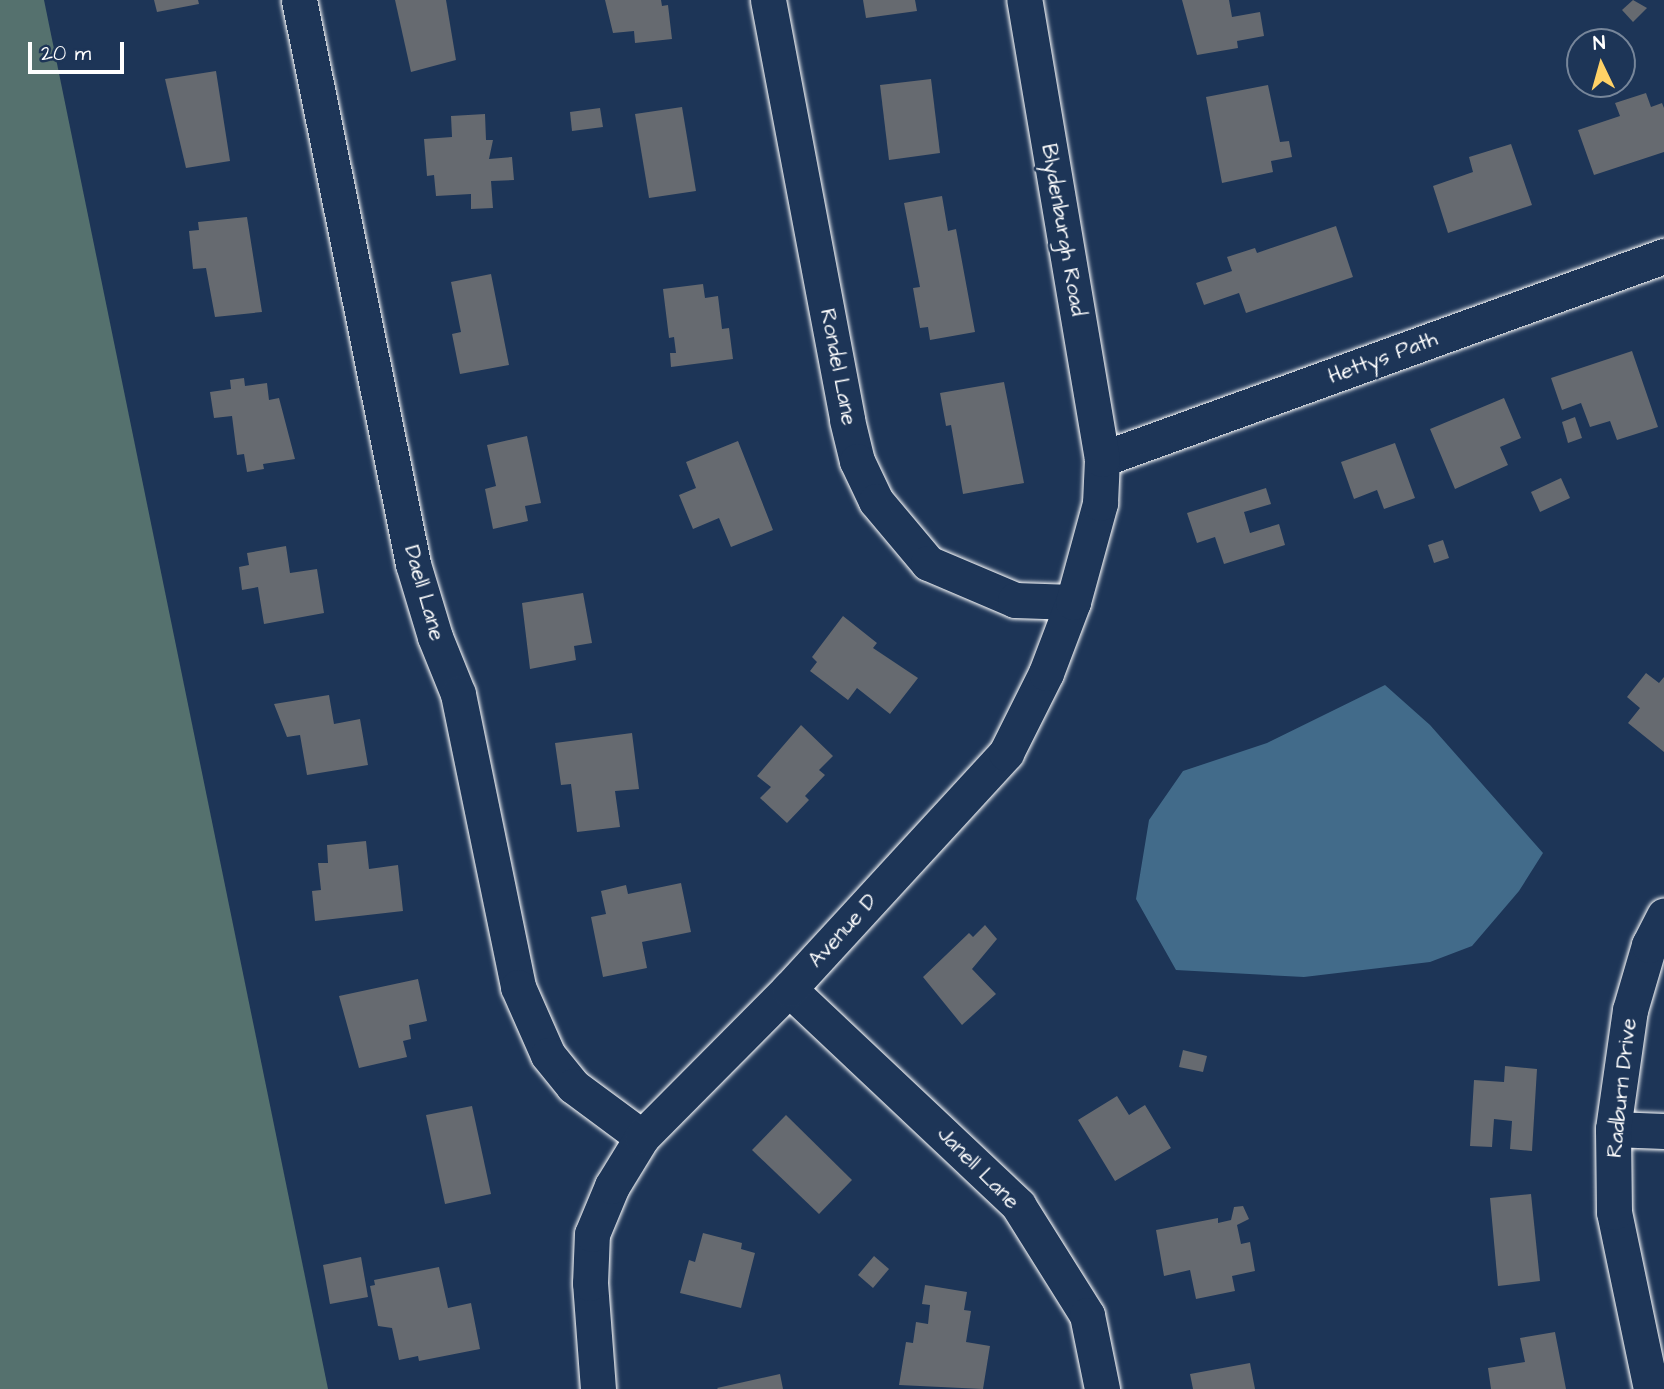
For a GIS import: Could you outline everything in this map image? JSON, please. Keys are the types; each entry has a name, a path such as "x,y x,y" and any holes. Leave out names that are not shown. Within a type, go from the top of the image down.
{"street":[{"name":"Daell Lane","path":"299,0 413,564 435,637 458,694 518,987 548,1055 573,1086 642,1137"},
{"name":"Rondel Lane","path":"768,0 847,420 858,461 876,501 928,563 1015,600 1073,603"},
{"name":"Blydenburgh Road","path":"1024,0 1101,459"},
{"name":"Hettys Path","path":"1101,459 1664,256"},
{"name":"Avenue D","path":"598,1389 591,1308 592,1234 612,1186 642,1137 789,989 1006,753 1046,673 1073,603 1100,503 1101,459"},
{"name":"Radburn Drive","path":"1651,1389 1614,1212 1613,1129 1630,1010 1649,945 1664,916"},
{"name":"Janell Lane","path":"789,989 1018,1205 1087,1315 1102,1389"},
{"path":"1613,1129 1664,1132"}],"green space":[{"path":"0,0 44,0 328,1389 0,1389"}],"water":[{"path":"1385,685 1430,725 1543,853 1519,891 1472,946 1430,962 1304,977 1176,970 1136,899 1149,820 1183,771 1267,743"}],"building":[{"path":"154,0 198,0 199,4 157,12"},
{"path":"395,0 446,0 456,60 411,72"},
{"path":"605,0 661,0 662,6 668,5 672,39 635,43 634,31 613,33"},
{"path":"863,0 915,0 917,11 866,18"},
{"path":"1182,0 1229,0 1232,17 1260,12 1264,36 1237,41 1238,48 1197,55"},
{"path":"1633,0 1647,8 1633,22 1622,10"},
{"path":"216,71 230,161 186,168 165,79"},
{"path":"931,79 940,153 889,160 880,85"},
{"path":"1268,85 1280,142 1289,141 1292,157 1271,161 1273,172 1222,183 1206,97"},
{"path":"1646,93 1651,107 1662,103 1664,152 1594,175 1578,130 1620,116 1615,103"},
{"path":"682,107 696,191 649,198 635,114"},
{"path":"600,108 603,127 572,131 570,112"},
{"path":"485,114 486,140 493,140 489,159 512,157 514,180 491,181 493,208 471,209 471,194 436,196 434,175 427,176 424,139 452,137 451,116"},
{"path":"1511,144 1532,205 1448,233 1433,186 1473,172 1469,157"},
{"path":"942,196 948,231 956,229 975,332 930,340 928,327 920,328 913,288 920,287 904,203"},
{"path":"247,217 262,312 215,317 206,268 193,269 189,231 199,230 198,222"},
{"path":"1336,226 1353,277 1246,313 1239,293 1204,305 1196,283 1232,271 1227,257 1255,248 1257,253"},
{"path":"491,274 509,365 460,374 452,334 461,332 451,282"},
{"path":"703,284 705,298 718,296 722,329 729,328 733,359 671,367 670,353 676,353 674,337 669,338 663,289"},
{"path":"1632,351 1658,427 1617,440 1610,421 1590,427 1581,403 1562,410 1551,378"},
{"path":"244,378 245,386 267,383 269,400 279,398 295,459 263,464 264,469 247,472 244,454 237,455 232,416 214,418 210,392 231,389 230,380"},
{"path":"1004,382 1024,483 963,494 951,425 946,426 940,393"},
{"path":"1504,398 1521,438 1500,447 1508,465 1455,489 1430,429"},
{"path":"1575,417 1582,438 1568,443 1562,422"},
{"path":"527,436 541,503 525,506 528,521 493,529 485,489 496,486 487,445"},
{"path":"738,441 773,530 731,547 719,518 693,529 679,495 696,488 686,462"},
{"path":"1395,443 1415,498 1384,509 1377,490 1354,499 1341,462"},
{"path":"1561,478 1570,498 1540,512 1531,492"},
{"path":"1266,488 1271,504 1244,512 1250,533 1279,524 1285,545 1224,564 1215,537 1197,543 1187,513"},
{"path":"1443,540 1449,558 1434,563 1428,545"},
{"path":"286,546 290,573 317,569 324,613 264,624 258,587 242,590 239,567 249,565 247,553"},
{"path":"583,593 592,643 574,646 576,660 530,669 522,603"},
{"path":"843,616 877,643 873,648 918,678 890,714 857,688 848,700 810,671 817,662 812,657"},
{"path":"1646,673 1659,683 1664,677 1664,752 1628,723 1640,708 1627,697"},
{"path":"329,695 334,724 360,719 368,765 307,775 300,735 287,737 274,704"},
{"path":"801,725 833,756 819,770 825,775 805,796 809,800 787,823 760,798 771,787 757,776"},
{"path":"632,733 639,789 615,791 620,827 577,832 571,784 561,785 555,743"},
{"path":"366,841 369,869 398,865 403,911 315,921 312,891 321,890 318,863 328,863 327,845"},
{"path":"681,883 691,932 642,942 647,968 603,977 591,917 606,914 601,891 626,885 628,894"},
{"path":"985,925 997,939 972,969 996,994 962,1025 923,977 969,933 973,937"},
{"path":"418,979 427,1021 409,1025 411,1039 403,1041 407,1057 359,1068 339,996"},
{"path":"1183,1050 1207,1056 1203,1072 1179,1067"},
{"path":"1505,1066 1537,1069 1532,1151 1510,1149 1512,1121 1494,1119 1492,1147 1470,1146 1474,1080 1504,1082"},
{"path":"1117,1096 1129,1115 1145,1105 1171,1148 1115,1181 1078,1120"},
{"path":"472,1106 491,1194 445,1204 426,1115"},
{"path":"786,1115 852,1180 819,1214 752,1150"},
{"path":"1531,1194 1540,1281 1498,1286 1490,1198"},
{"path":"1243,1206 1249,1219 1237,1225 1241,1244 1250,1242 1255,1271 1232,1276 1235,1291 1196,1299 1190,1270 1164,1276 1156,1230 1218,1218 1218,1223 1231,1220 1234,1207"},
{"path":"703,1233 742,1243 741,1249 755,1253 741,1308 680,1293 689,1260 695,1262"},
{"path":"874,1256 889,1269 873,1288 858,1275"},
{"path":"361,1257 368,1297 330,1304 323,1265"},
{"path":"439,1267 448,1308 471,1303 480,1349 419,1361 418,1356 399,1360 392,1328 378,1326 370,1286 375,1285 374,1280"},
{"path":"925,1285 967,1292 964,1310 971,1311 966,1342 990,1346 983,1389 899,1385 906,1342 913,1343 916,1322 928,1324 930,1305 922,1304"},
{"path":"1555,1332 1566,1389 1491,1389 1488,1368 1525,1362 1520,1338"},
{"path":"1250,1363 1255,1389 1193,1389 1190,1374"},
{"path":"780,1374 783,1389 717,1388"}]}
